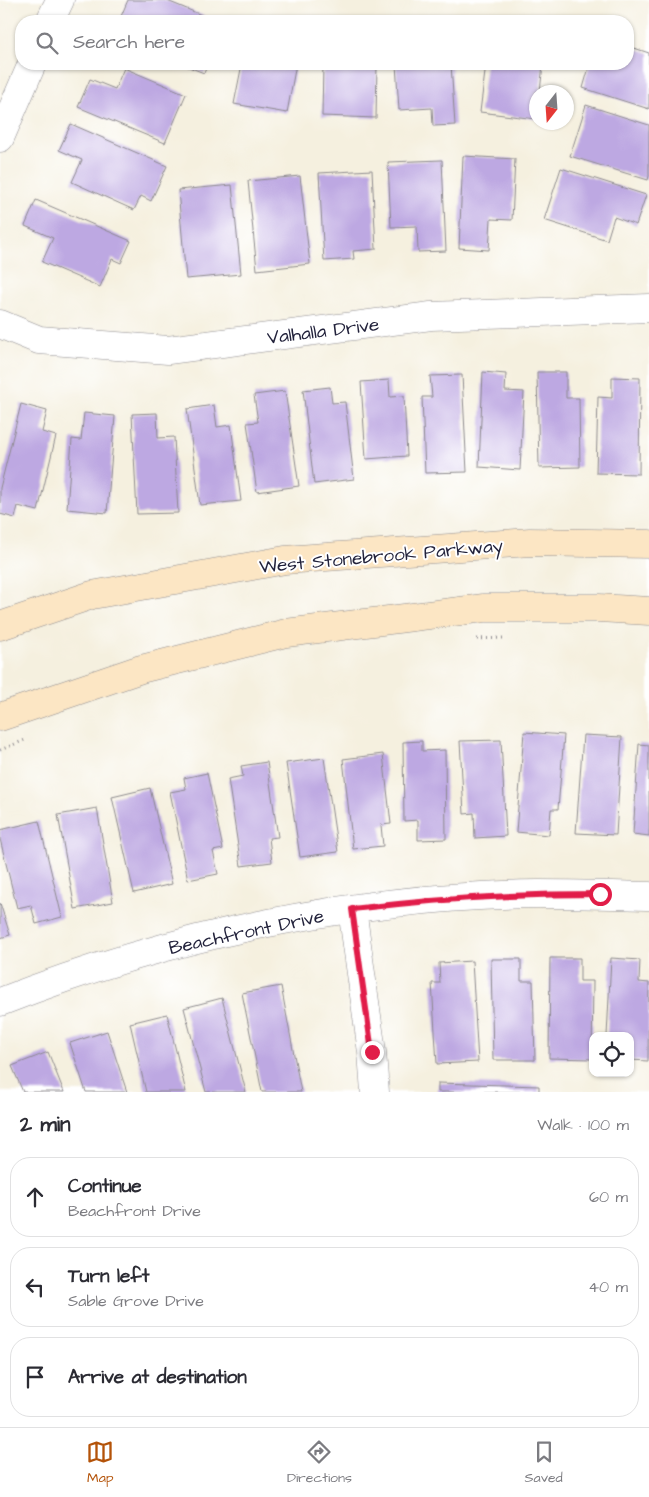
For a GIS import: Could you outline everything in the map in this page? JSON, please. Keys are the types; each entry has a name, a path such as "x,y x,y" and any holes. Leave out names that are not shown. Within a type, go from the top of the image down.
{"street":[{"path":"53,15 60,0"},
{"path":"0,138 29,70"},
{"name":"Valhalla Drive","path":"0,324 39,340 168,350 431,316 649,308"},
{"name":"West Stonebrook Parkway","path":"0,626 92,595 285,560 530,542 649,544"},
{"path":"0,717 141,669 286,632 484,608 599,608 649,611"},
{"name":"Beachfront Drive","path":"0,1002 84,972 157,950 286,920 352,909 422,901 529,894 649,896"},
{"path":"352,909 372,1052 375,1092"}],"path":[{"path":"475,639 503,638"},
{"path":"0,750 26,740"}],"building":[{"path":"128,0 165,0 201,15 122,15"},
{"path":"634,48 649,53 649,109 583,88 588,70 634,70"},
{"path":"123,70 129,70 186,94 165,143 78,107 90,79 115,89"},
{"path":"241,70 295,70 287,113 234,104"},
{"path":"323,70 377,70 376,118 322,116"},
{"path":"396,70 451,70 455,125 433,126 432,108 399,110"},
{"path":"485,70 542,70 541,85 529,85 529,118 480,112"},
{"path":"586,105 649,125 648,180 570,156"},
{"path":"71,124 167,166 151,201 141,196 134,210 72,182 82,160 59,150"},
{"path":"463,156 515,159 512,220 491,219 489,250 459,248"},
{"path":"442,160 446,251 418,252 417,226 391,227 388,162"},
{"path":"561,168 646,195 636,225 614,217 607,240 544,220"},
{"path":"372,170 376,249 353,251 354,259 324,261 319,173"},
{"path":"300,176 310,264 257,270 248,181"},
{"path":"232,185 241,274 186,279 178,190"},
{"path":"36,200 131,241 121,263 112,259 100,287 42,262 53,238 25,226"},
{"path":"483,372 506,374 505,391 524,392 520,470 479,467"},
{"path":"537,372 566,372 566,398 579,398 580,467 539,468"},
{"path":"462,375 467,472 425,473 422,397 432,397 430,376"},
{"path":"612,377 640,378 639,474 596,473 598,397 612,398"},
{"path":"389,380 390,397 404,396 407,456 366,459 361,382"},
{"path":"330,387 332,403 345,402 354,479 314,484 303,390"},
{"path":"285,391 299,486 257,492 247,423 258,422 254,395"},
{"path":"21,404 47,411 42,432 56,436 38,511 18,506 15,518 0,514 0,488"},
{"path":"214,405 217,427 231,425 241,501 200,505 187,409"},
{"path":"84,413 115,416 107,513 67,509 72,439 81,440"},
{"path":"157,413 158,438 174,437 178,513 137,514 132,414"},
{"path":"524,732 564,735 558,809 551,809 549,835 516,832"},
{"path":"583,735 622,737 616,835 576,833"},
{"path":"501,740 506,836 475,838 474,813 464,814 460,741"},
{"path":"422,741 422,751 445,750 446,839 418,840 418,820 404,821 403,742"},
{"path":"639,744 649,745 649,836 633,834"},
{"path":"383,754 391,824 381,825 383,846 353,849 343,759"},
{"path":"324,758 338,852 300,857 286,763"},
{"path":"267,762 278,837 269,838 272,862 241,866 228,779 243,776 241,766"},
{"path":"207,773 223,849 213,851 218,874 188,880 170,792 186,789 184,778"},
{"path":"150,788 172,884 134,893 112,797"},
{"path":"97,808 113,902 75,909 58,815"},
{"path":"39,821 62,917 36,924 31,905 17,908 0,839 0,830"},
{"path":"0,903 10,935 0,938"},
{"path":"550,958 580,958 580,981 593,981 592,1032 589,1032 589,1059 549,1058"},
{"path":"611,958 640,960 639,982 649,983 648,1061 634,1060 634,1032 607,1032"},
{"path":"491,959 521,959 521,981 533,981 535,1060 493,1060"},
{"path":"472,961 478,1062 437,1064 432,983 440,983 439,963"},
{"path":"281,986 301,1092 262,1092 242,993"},
{"path":"222,998 246,1092 206,1092 184,1008"},
{"path":"167,1014 186,1092 146,1092 130,1023"},
{"path":"107,1031 127,1092 86,1092 70,1043"},
{"path":"48,1052 64,1092 23,1092 12,1066"},
{"path":"438,1083 539,1086 539,1092 438,1092"}],"route":[{"path":"372,1052 352,909 476,897 600,894"}]}
